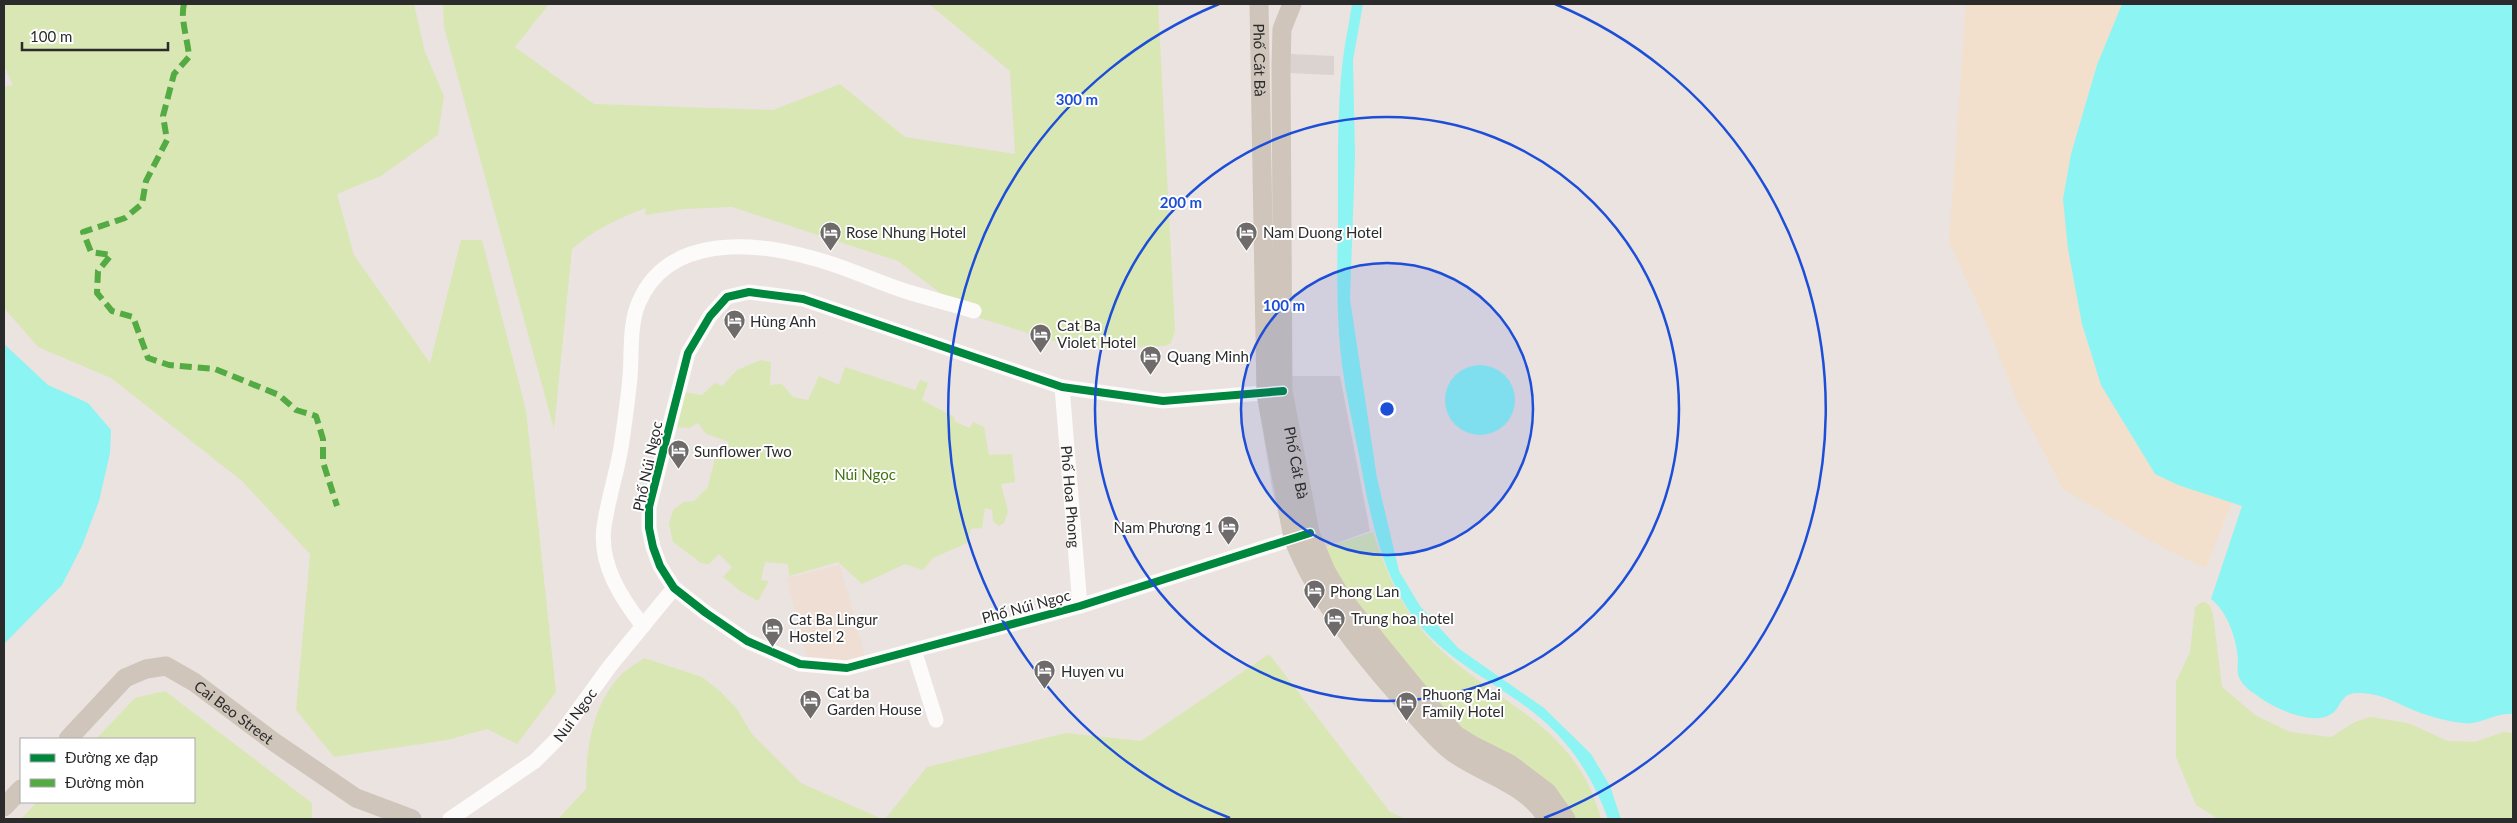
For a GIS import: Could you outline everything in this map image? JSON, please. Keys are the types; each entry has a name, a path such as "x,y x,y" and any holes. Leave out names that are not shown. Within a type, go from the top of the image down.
{"main road":[{"name":"Phố Cát Bà","path":"1260,4 1273,188"},
{"name":"Phố Cát Bà","path":"1292,4 1282,29 1273,188 1274,392 1302,535 1342,598 1412,699 1456,735 1510,764 1548,792 1554,816"},
{"name":"Cai Beo Street","path":"69,738 125,678 146,668 166,666 194,682 274,742 356,798 412,819"},
{"path":"4,807 20,790"}],"street":[{"path":"643,626 631,610 607,567 604,527 621,449 635,315 646,290 659,272 679,257 716,248 741,246 768,248 812,258 905,291 974,311"},
{"name":"Phố Núi Ngọc","path":"1274,392 1163,401 1062,387 795,297 750,292 727,296 710,316 688,354 649,507 649,528 660,566 674,588 706,613 747,641 800,664 847,668 1080,606 1302,535"},
{"name":"Phố Hoa Phong","path":"1062,387 1080,606"},
{"name":"Nui Ngoc","path":"451,819 478,798 535,761 557,739 610,666 674,588"},
{"path":"914,650 936,720"}],"shaded area":[{"path":"1290,54 1334,56 1334,75 1289,73"},
{"path":"1292,376 1340,376 1370,531 1312,552 1287,548 1272,488 1259,408 1257,383"},
{"path":"840,565 865,657 846,662 807,659 787,578"}],"green space":[{"path":"4,4 414,4 425,52 444,96 438,135 381,176 337,194 354,255 430,363 461,240 482,240 526,410 556,692 517,744 487,729 447,740 334,757 296,710 310,554 242,481 111,378 38,347 4,308 4,87 13,85 4,66"},
{"path":"443,4 549,4 515,47 594,104 773,110 840,84 905,137 1015,154 1010,71 929,4 1158,4 1175,330 1171,343 1165,346 1079,349 980,318 957,306 898,261 732,207 684,209 645,215 646,208 607,225 572,249 554,429 444,27"},
{"name":"Núi Ngọc","path":"761,360 771,362 770,385 782,384 793,397 808,400 819,376 839,385 845,367 915,390 920,380 928,383 922,400 954,417 955,422 970,428 973,422 984,427 989,455 1012,454 1015,482 1001,484 1008,511 1004,523 999,526 993,521 992,510 985,508 982,528 971,529 967,543 933,558 923,570 905,564 862,584 838,562 789,576 788,564 765,562 761,580 769,581 758,601 740,591 723,577 732,567 719,554 709,564 701,563 673,542 669,524 673,510 684,502 694,501 708,487 715,458 728,446 729,442 706,434 698,423 689,428 675,427 682,392 702,395 715,383 722,386 737,370"},
{"path":"1373,532 1392,581 1419,626 1443,652 1467,672 1514,705 1557,741 1575,762 1590,788 1601,819 1568,819 1468,753 1312,552"},
{"path":"2205,602 2210,606 2213,614 2222,687 2255,715 2290,732 2331,737 2355,722 2370,717 2408,723 2448,741 2475,742 2503,732 2513,733 2513,819 2218,819 2196,805 2176,757 2176,682 2190,652 2195,607"},
{"path":"1269,654 1390,812 1406,819 885,819 927,767 1066,733 1141,741"},
{"path":"644,658 702,677 720,691 737,709 752,734 801,783 882,819 558,819 586,789 589,743 597,713 604,699 622,674"},
{"path":"165,691 312,803 312,819 21,819 36,803 195,803 195,738 97,738 135,698"}],"sand":[{"path":"1966,4 2122,4 2097,65 2071,154 2063,199 2082,324 2101,385 2155,474 2178,485 2232,502 2206,568 2165,549 2063,489 2017,401 1985,320 1949,242"}],"water":[{"path":"1352,4 1363,4 1353,60 1355,156 1350,299 1377,478 1399,571 1420,606 1458,648 1544,708 1591,754 1610,786 1621,819 1608,819 1595,789 1578,760 1569,747 1546,723 1448,653 1423,629 1397,590 1380,547 1368,501 1348,399 1342,365 1338,310 1339,105 1343,59"},
{"path":"2122,4 2513,4 2513,714 2500,715 2475,723 2462,723 2423,714 2382,697 2366,693 2352,693 2343,699 2335,711 2327,716 2317,718 2306,717 2272,705 2249,690 2239,678 2237,652 2230,626 2222,611 2211,599 2242,506 2178,485 2155,474 2101,385 2082,324 2068,249 2063,199 2071,154 2097,65"},
{"path":"4,344 48,385 88,403 111,430 110,453 99,501 82,546 62,585 4,644"},
{"path":"1473,365 1487,365 1500,370 1510,380 1515,393 1515,407 1510,420 1500,430 1487,435 1473,435 1460,430 1450,420 1445,407 1445,393 1450,380 1460,370"}],"marked path":[{"path":"184,4 184,23 189,57 174,74 163,116 167,140 146,181 142,204 125,218 83,232 91,252 111,255 98,271 97,293 112,311 133,317 148,358 169,365 215,369 279,395 296,410 316,416 323,439 323,462 337,506"}],"cycle path":[{"path":"1283,391 1163,401 1062,387 803,299 749,292 727,297 710,316 688,353 649,507 649,528 660,566 674,588 706,613 747,641 800,664 847,668 1080,606 1310,533"}],"place":[{"name":"Rose Nhung Hotel","path":"830,251"},
{"name":"Nam Duong Hotel","path":"1247,251"},
{"name":"Hùng Anh","path":"734,340"},
{"name":"Cat Ba Violet Hotel","path":"1041,353"},
{"name":"Quang Minh","path":"1151,375"},
{"name":"Sunflower Two","path":"678,470"},
{"name":"Nam Phương 1","path":"1229,546"},
{"name":"Phong Lan","path":"1314,610"},
{"name":"Trung hoa hotel","path":"1335,637"},
{"name":"Cat Ba Lingur Hostel 2","path":"773,647"},
{"name":"Huyen vu","path":"1045,690"},
{"name":"Cat ba Garden House","path":"811,720"},
{"name":"Phuong Mai Family Hotel","path":"1406,722"}]}
